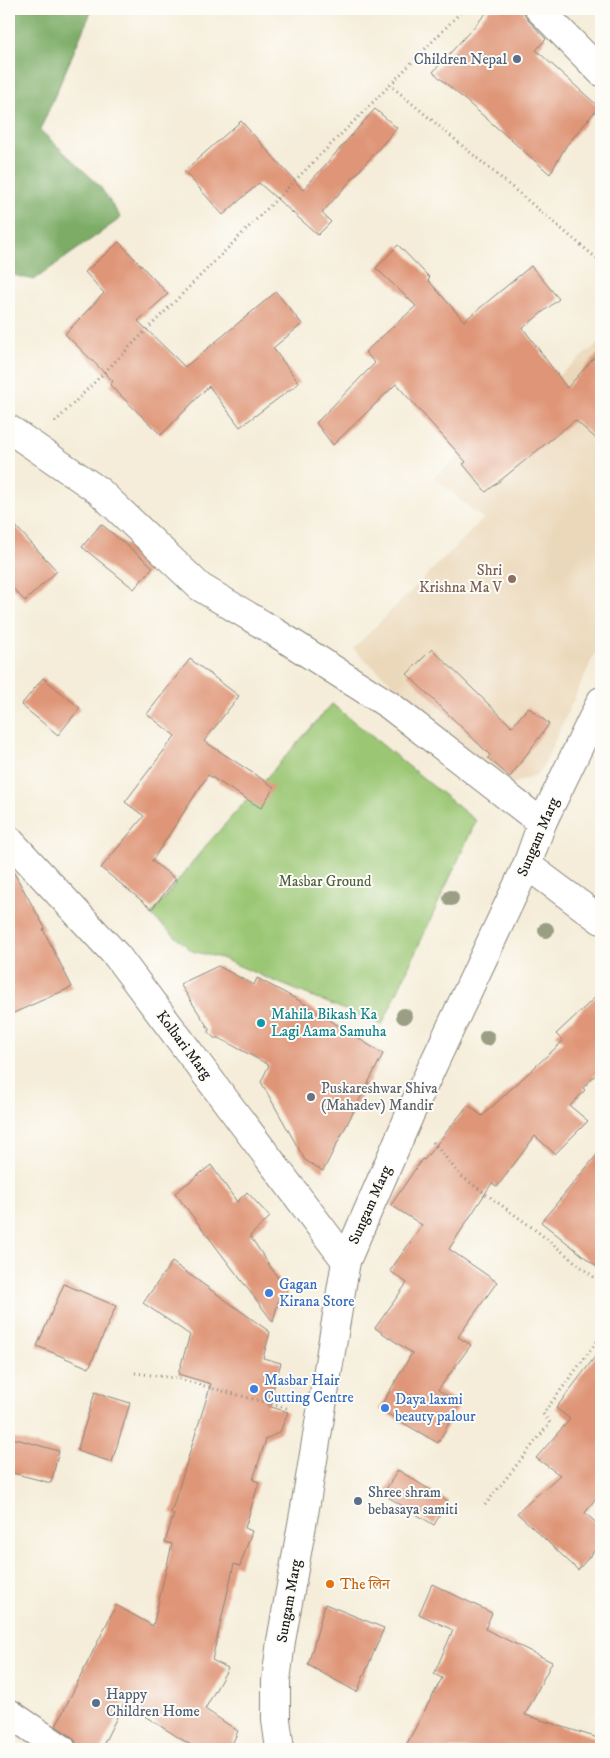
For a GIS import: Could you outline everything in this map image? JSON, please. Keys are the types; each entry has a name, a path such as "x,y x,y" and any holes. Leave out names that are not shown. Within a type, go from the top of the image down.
{"street":[{"path":"539,9 601,72"},
{"path":"9,428 99,491 200,588 270,629 389,705 542,823"},
{"name":"Sungam Marg","path":"280,1749 276,1720 278,1661 346,1261 410,1114 527,865 542,823 601,701"},
{"name":"Kolbari Marg","path":"9,840 117,956 346,1261"},
{"path":"527,865 601,920"},
{"path":"9,1713 62,1749"}],"path":[{"path":"31,445 464,9"},
{"path":"390,85 601,262"},
{"path":"410,1114 462,1176 601,1283"},
{"path":"485,1505 550,1423 543,1414 601,1336"},
{"path":"135,1373 174,1378 320,1416"}],"shaded area":[{"name":"Shri Krishna Ma V","path":"601,341 601,640 540,773 508,786 353,649 483,519 434,477"}],"green space":[{"path":"9,9 86,9 91,12 40,130 99,185 121,218 34,280 9,274"},
{"name":"Masbar Ground","path":"332,704 476,821 382,1025 221,958 192,951 151,915 203,849"}],"building":[{"path":"490,9 524,9 528,20 546,39 536,50 599,107 566,146 550,174 433,72"},
{"path":"375,109 397,128 322,213 331,222 318,235 259,183 223,215 184,171 241,121 303,190"},
{"path":"119,242 168,294 138,321 185,367 276,292 302,324 273,348 299,383 240,427 209,386 161,435 110,385 113,381 65,334 104,293 85,272"},
{"path":"398,245 430,278 428,280 464,321 531,266 559,299 523,328 567,388 601,350 601,443 575,420 486,492 463,464 466,462 396,384 333,445 316,423 375,363 365,352 416,306 376,268"},
{"path":"9,519 57,571 25,601 9,584"},
{"path":"101,524 153,567 134,589 82,547"},
{"path":"432,649 512,727 528,707 549,724 510,777 488,758 490,755 407,674"},
{"path":"190,659 239,696 204,741 274,787 261,808 208,775 152,861 176,879 152,909 101,868 144,816 125,802 175,736 147,714"},
{"path":"43,678 80,708 58,735 21,705"},
{"path":"9,864 45,928 43,929 72,987 9,1015"},
{"name":"Puskareshwar Shiva (Mahadev) Mandir","path":"218,966 254,985 257,978 300,1001 383,1054 323,1171 305,1160 261,1082 269,1065 219,1038 214,1038 209,1033 209,1029 180,984"},
{"path":"601,992 601,1069 583,1088 585,1090 570,1106 588,1121 555,1154 535,1136 497,1187 492,1183 449,1249 497,1282 458,1337 471,1345 438,1390 460,1403 438,1443 379,1409 412,1353 375,1328 407,1283 390,1271 422,1225 391,1205 422,1159 424,1160 468,1105 482,1116 563,1041 556,1034"},
{"path":"601,1150 601,1270 541,1222"},
{"path":"211,1165 237,1202 247,1192 270,1217 250,1236 288,1293 279,1298 273,1322 175,1193"},
{"path":"172,1262 270,1332 263,1358 281,1363 268,1406 288,1412 280,1432 266,1439 253,1480 259,1482 245,1528 252,1531 240,1566 234,1564 212,1660 228,1668 205,1709 238,1731 230,1749 197,1749 124,1703 101,1749 77,1749 76,1742 71,1736 56,1726 116,1605 153,1626 172,1544 165,1542 174,1514 171,1513 211,1384 178,1374 190,1335 143,1303"},
{"path":"64,1284 116,1306 89,1368 37,1346"},
{"path":"601,1349 601,1491 585,1513 601,1527 601,1543 578,1570 517,1513 560,1475 536,1458 570,1419 556,1408"},
{"path":"95,1392 130,1403 112,1462 77,1451"},
{"path":"9,1437 59,1451 51,1483 9,1472"},
{"path":"398,1470 448,1501 434,1525 383,1494"},
{"path":"432,1584 492,1613 485,1629 552,1662 525,1715 601,1739 601,1749 404,1749 442,1678 434,1674 453,1630 419,1614"},
{"path":"325,1604 384,1628 357,1692 308,1665"}],"place":[{"name":"Children Nepal","path":"517,59"},
{"name":"Shri Krishna Ma V","path":"512,579"},
{"name":"Mahila Bikash Ka Lagi Aama Samuha","path":"261,1023"},
{"name":"Puskareshwar Shiva (Mahadev) Mandir","path":"311,1097"},
{"name":"Gagan Kirana Store","path":"269,1293"},
{"name":"Masbar Hair Cutting Centre","path":"254,1389"},
{"name":"Daya laxmi beauty palour","path":"385,1408"},
{"name":"Shree shram bebasaya samiti","path":"358,1501"},
{"name":"The लिन","path":"330,1584"},
{"name":"Happy Children Home","path":"96,1703"}]}
